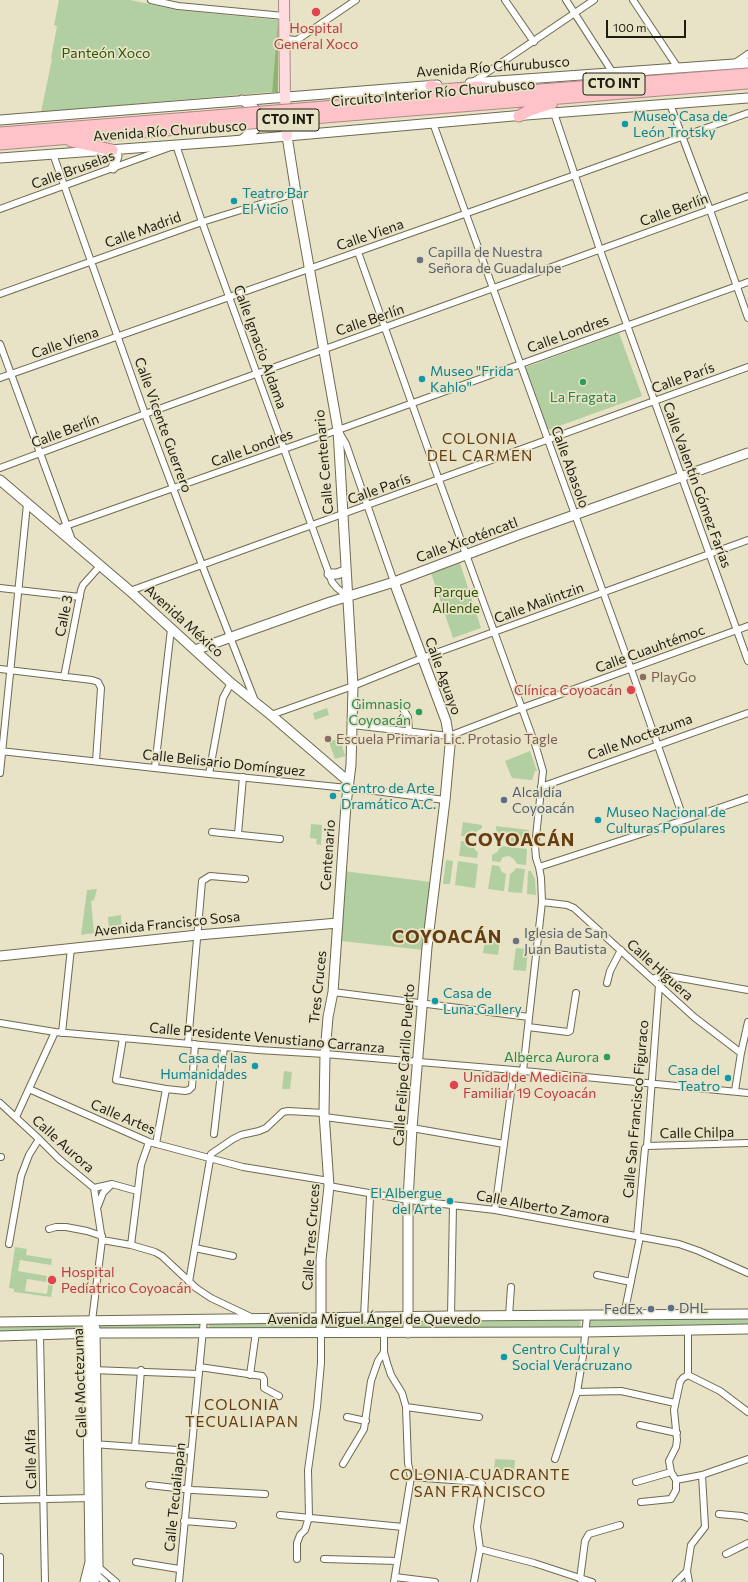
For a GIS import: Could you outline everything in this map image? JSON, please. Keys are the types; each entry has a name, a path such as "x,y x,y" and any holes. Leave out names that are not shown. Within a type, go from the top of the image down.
{"highway":[{"name":"Circuito Interior Río Churubusco","path":"386,107 506,93 748,74"},
{"name":"Circuito Interior Río Churubusco","path":"0,133 190,123 386,107 568,97 748,83"},
{"path":"431,86 442,90 479,87 506,93"},
{"path":"519,116 530,110 568,97"},
{"name":"Circuito Interior Río Churubusco","path":"0,144 190,123"},
{"path":"55,139 112,150"}],"main road":[{"path":"284,0 285,96 288,136"}],"street":[{"path":"151,0 178,6 284,16"},
{"path":"284,39 296,40 356,0"},
{"path":"505,0 534,42"},
{"path":"566,0 614,73"},
{"path":"473,83 576,14 594,0"},
{"path":"633,0 678,68"},
{"path":"734,64 748,54"},
{"name":"Avenida Río Churubusco","path":"0,120 285,96 748,63"},
{"name":"Avenida Río Churubusco","path":"0,158 242,140 748,98"},
{"path":"242,100 254,108 257,121 256,128 242,140"},
{"path":"670,104 710,210 748,318"},
{"name":"Calle Valentín Gómez Farías","path":"554,113 600,250 748,661"},
{"name":"Calle Viena","path":"0,378 748,113"},
{"name":"Calle Abasolo","path":"433,123 631,669 684,820"},
{"name":"Calle Centenario","path":"288,136 296,193 338,430 345,571 353,686 348,785"},
{"name":"Calle Bruselas","path":"0,209 176,145"},
{"name":"Calle Ignacio Aldama","path":"176,145 202,222 332,582 347,596"},
{"path":"112,150 116,152 117,156 113,168"},
{"name":"Calle Vicente Guerrero","path":"54,154 145,414 256,703"},
{"name":"Calle Madrid","path":"0,294 202,222 296,193"},
{"name":"Calle Berlín","path":"0,468 257,373 748,196"},
{"path":"358,252 438,480 522,708 543,771 535,846 536,858 539,867 542,902 523,1070"},
{"name":"Calle Londres","path":"57,529 412,404 748,282"},
{"path":"0,344 72,542"},
{"name":"Calle París","path":"130,591 748,367"},
{"name":"Calle Aguayo","path":"338,430 346,444 394,582 446,721 450,745 446,800"},
{"name":"Calle Xicoténcatl","path":"194,650 347,596 394,582 748,453"},
{"name":"Avenida México","path":"0,480 130,591 230,683 271,715 348,785"},
{"path":"0,772 27,504"},
{"name":"Calle Malintzin","path":"271,715 353,686 422,658 748,540"},
{"name":"Calle 3","path":"64,677 83,584 100,566"},
{"path":"329,574 337,574 345,571"},
{"path":"0,588 80,597"},
{"name":"Calle Cuauhtémoc","path":"352,725 449,736 748,626"},
{"path":"155,768 171,629"},
{"path":"0,669 98,682 101,688 96,761"},
{"path":"209,774 223,698 230,683"},
{"path":"403,709 408,717 409,732"},
{"name":"Calle Moctezuma","path":"541,787 748,713"},
{"name":"Calle Belisario Domínguez","path":"1,751 209,774 348,785 446,800"},
{"path":"238,834 243,777"},
{"name":"Centenario","path":"338,923 348,785"},
{"path":"539,867 748,798"},
{"name":"Calle Felipe Carillo Puerto","path":"408,1333 408,1200 412,1128 433,889 446,800"},
{"path":"212,832 280,839"},
{"path":"123,1038 116,1080 166,1089 186,1091 191,1089 192,1043 202,880 210,876 245,879"},
{"name":"Calle Higuera","path":"542,902 567,904 574,908 694,1017 739,1051"},
{"name":"Avenida Francisco Sosa","path":"0,956 198,935 338,923"},
{"name":"Tres Cruces","path":"325,1054 328,1016 333,992 338,923"},
{"path":"62,1033 71,948"},
{"path":"607,983 610,971 621,950"},
{"path":"652,979 663,975 748,990"},
{"name":"Calle San Francisco Figuraco","path":"624,1316 638,1236 645,1148 647,1146 659,985"},
{"path":"333,992 529,1017"},
{"path":"528,1027 570,1031 576,993"},
{"path":"733,1091 737,1053 739,1051 748,1022"},
{"name":"Calle Presidente Venustiano Carranza","path":"0,1023 62,1033 523,1070 748,1093"},
{"path":"16,1117 55,1032"},
{"path":"214,1134 224,1047"},
{"name":"Calle Tres Cruces","path":"308,1517 308,1470 318,1400 321,1363 321,1260 329,1183 324,1115 325,1054"},
{"path":"495,1210 514,1070"},
{"name":"Calle Artes","path":"29,1089 152,1143 255,1169 329,1183"},
{"path":"131,1245 141,1165 152,1143 166,1089"},
{"name":"Calle Aurora","path":"0,1104 16,1117 59,1159 94,1188 112,1184 137,1191"},
{"path":"189,1282 211,1154 241,1135 266,1128 283,1112 288,1111 324,1115 504,1144"},
{"path":"9,1244 21,1176 29,1155 39,1139"},
{"name":"Calle Chilpa","path":"647,1146 748,1143"},
{"name":"Calle Alberto Zamora","path":"329,1183 372,1194 408,1200 495,1210 679,1244 748,1273"},
{"path":"98,1208 103,1193 112,1184"},
{"path":"92,1321 102,1238 94,1188"},
{"path":"364,1317 370,1198 372,1194"},
{"path":"451,1316 453,1205"},
{"path":"49,1229 66,1227 87,1231 102,1238 151,1250 158,1254 189,1282 218,1303 254,1318"},
{"path":"195,1248 233,1256"},
{"path":"597,1276 631,1282"},
{"path":"509,1316 511,1287"},
{"name":"Avenida Miguel Ángel de Quevedo","path":"0,1322 408,1316 624,1316 748,1314"},
{"path":"555,1459 576,1392 583,1356 587,1316"},
{"name":"Calle Tecualiapan","path":"179,1582 179,1569 199,1370 204,1334 204,1319"},
{"name":"Calle Moctezuma","path":"85,1582 93,1570 91,1333 87,1327 92,1321"},
{"name":"Avenida Miguel Ángel de Quevedo","path":"0,1336 91,1333 204,1334 256,1332 585,1332 748,1329"},
{"path":"688,1330 688,1376"},
{"path":"250,1375 256,1332"},
{"path":"384,1333 384,1352 392,1375 402,1393 406,1407 408,1463 411,1477 395,1580 435,1582"},
{"name":"Calle Alfa","path":"40,1335 45,1582"},
{"path":"343,1464 364,1429 371,1382 378,1361 384,1352"},
{"path":"91,1370 199,1370 250,1375 264,1377 264,1388 279,1396"},
{"path":"135,1447 141,1370"},
{"path":"641,1502 671,1499 676,1490 676,1480 671,1472 670,1461 676,1447 677,1440 674,1410 680,1382 683,1378 688,1376"},
{"path":"688,1376 720,1391 748,1412"},
{"path":"576,1392 621,1391 675,1403"},
{"path":"406,1407 479,1417"},
{"path":"347,1418 366,1421"},
{"path":"640,1425 677,1433"},
{"path":"92,1443 191,1451"},
{"path":"676,1480 702,1475 748,1459"},
{"path":"636,1482 671,1472"},
{"path":"689,1582 687,1571 691,1545 705,1527 702,1475"},
{"path":"411,1477 479,1482 482,1484 483,1488 477,1527 480,1549 474,1582"},
{"path":"149,1485 265,1494"},
{"path":"0,1500 93,1498"},
{"path":"719,1514 748,1518"},
{"path":"280,1515 403,1527"},
{"path":"297,1559 297,1543 300,1535 305,1530 308,1517"},
{"path":"184,1521 233,1526"},
{"path":"580,1579 585,1541 589,1534 620,1524"},
{"path":"726,1554 748,1543"},
{"path":"480,1549 592,1582"},
{"path":"0,1557 0,1582"},
{"path":"324,1559 397,1561"},
{"path":"136,1562 179,1569"},
{"path":"93,1570 105,1582"},
{"path":"93,1570 116,1582"},
{"path":"676,1582 687,1571"}],"green space":[{"name":"Panteón Xoco","path":"59,0 130,0 177,10 278,20 272,92 41,112 52,59 57,26 54,25"},
{"path":"278,20 278,92 272,92"},
{"name":"La Fragata","path":"619,333 642,396 548,430 524,368"},
{"name":"Parque Allende","path":"460,563 481,628 453,638 431,573"},
{"path":"327,708 329,715 315,720 313,713"},
{"path":"340,738 345,756 335,759 329,742"},
{"path":"530,751 537,771 535,771 532,780 512,778 505,761"},
{"path":"463,822 482,825 482,828 476,832 473,837 461,836"},
{"path":"311,824 322,825 321,845 316,844 317,839 310,838"},
{"path":"496,826 529,830 527,844 502,840 496,830"},
{"path":"461,841 472,842 478,853 477,858 459,856"},
{"path":"501,846 527,849 526,865 517,864 514,859 509,856 503,857 500,862 492,861 492,855 497,852"},
{"path":"446,860 453,861 450,884 443,884"},
{"path":"458,861 478,864 475,888 455,885"},
{"path":"492,865 499,866 502,872 506,874 504,891 488,889"},
{"path":"516,868 525,869 522,893 508,892 510,874"},
{"path":"343,871 431,882 424,950 341,941"},
{"path":"528,871 531,871 535,879 536,895 527,894"},
{"path":"97,889 94,900 91,901 94,933 81,935 87,890"},
{"path":"121,915 122,931 109,932 108,917"},
{"path":"485,938 500,940 498,955 483,953"},
{"path":"516,948 528,949 526,971 513,970"},
{"path":"284,1071 292,1072 290,1089 282,1089"},
{"path":"15,1247 27,1249 26,1255 52,1259 51,1265 20,1260 18,1271 47,1276 46,1282 27,1279 25,1291 47,1294 50,1274 53,1274 52,1278 54,1279 51,1297 14,1292 14,1289 9,1288"},
{"path":"748,1317 748,1325 590,1329 590,1320"},
{"path":"397,1320 397,1329 323,1329 324,1321"},
{"path":"411,1320 580,1320 581,1329 411,1329"},
{"path":"316,1321 315,1329 209,1328 209,1322"},
{"path":"199,1322 199,1330 97,1330 97,1324"},
{"path":"83,1324 84,1330 0,1332 0,1325"},
{"path":"495,1459 515,1460 514,1472 494,1471"}],"place":[{"name":"Hospital General Xoco","path":"316,12"},
{"name":"Museo Casa de León Trotsky","path":"625,124"},
{"name":"Teatro Bar El Vicio","path":"234,201"},
{"name":"Capilla de Nuestra Señora de Guadalupe","path":"420,260"},
{"name":"Museo \"Frida Kahlo\"","path":"422,379"},
{"name":"La Fragata","path":"583,382"},
{"name":"PlayGo","path":"643,677"},
{"name":"Clínica Coyoacán","path":"631,690"},
{"name":"Gimnasio Coyoacán","path":"419,712"},
{"name":"Escuela Primaria Lic. Protasio Tagle","path":"328,739"},
{"name":"Centro de Arte Dramático A.C.","path":"333,796"},
{"name":"Alcaldía Coyoacán","path":"504,800"},
{"name":"Museo Nacional de Culturas Populares","path":"598,820"},
{"name":"Iglesia de San Juan Bautista","path":"516,941"},
{"name":"Casa de Luna Gallery","path":"435,1001"},
{"name":"Alberca Aurora","path":"607,1057"},
{"name":"Casa de las Humanidades","path":"255,1066"},
{"name":"Casa del Teatro","path":"728,1078"},
{"name":"Unidad de Medicina Familiar 19 Coyoacán","path":"454,1085"},
{"name":"El Albergue del Arte","path":"450,1201"},
{"name":"Hospital Pedíatrico Coyoacán","path":"52,1280"},
{"name":"DHL","path":"671,1308"},
{"name":"FedEx","path":"651,1309"},
{"name":"Centro Cultural y Social Veracruzano","path":"504,1357"}],"district":[{"name":"COLONIA DEL CARMEN","path":"480,448"},
{"name":"COYOACÁN","path":"520,840"},
{"name":"COYOACÁN","path":"447,937"},
{"name":"COLONIA TECUALIAPAN","path":"242,1414"},
{"name":"COLONIA CUADRANTE SAN FRANCISCO","path":"480,1484"}]}
